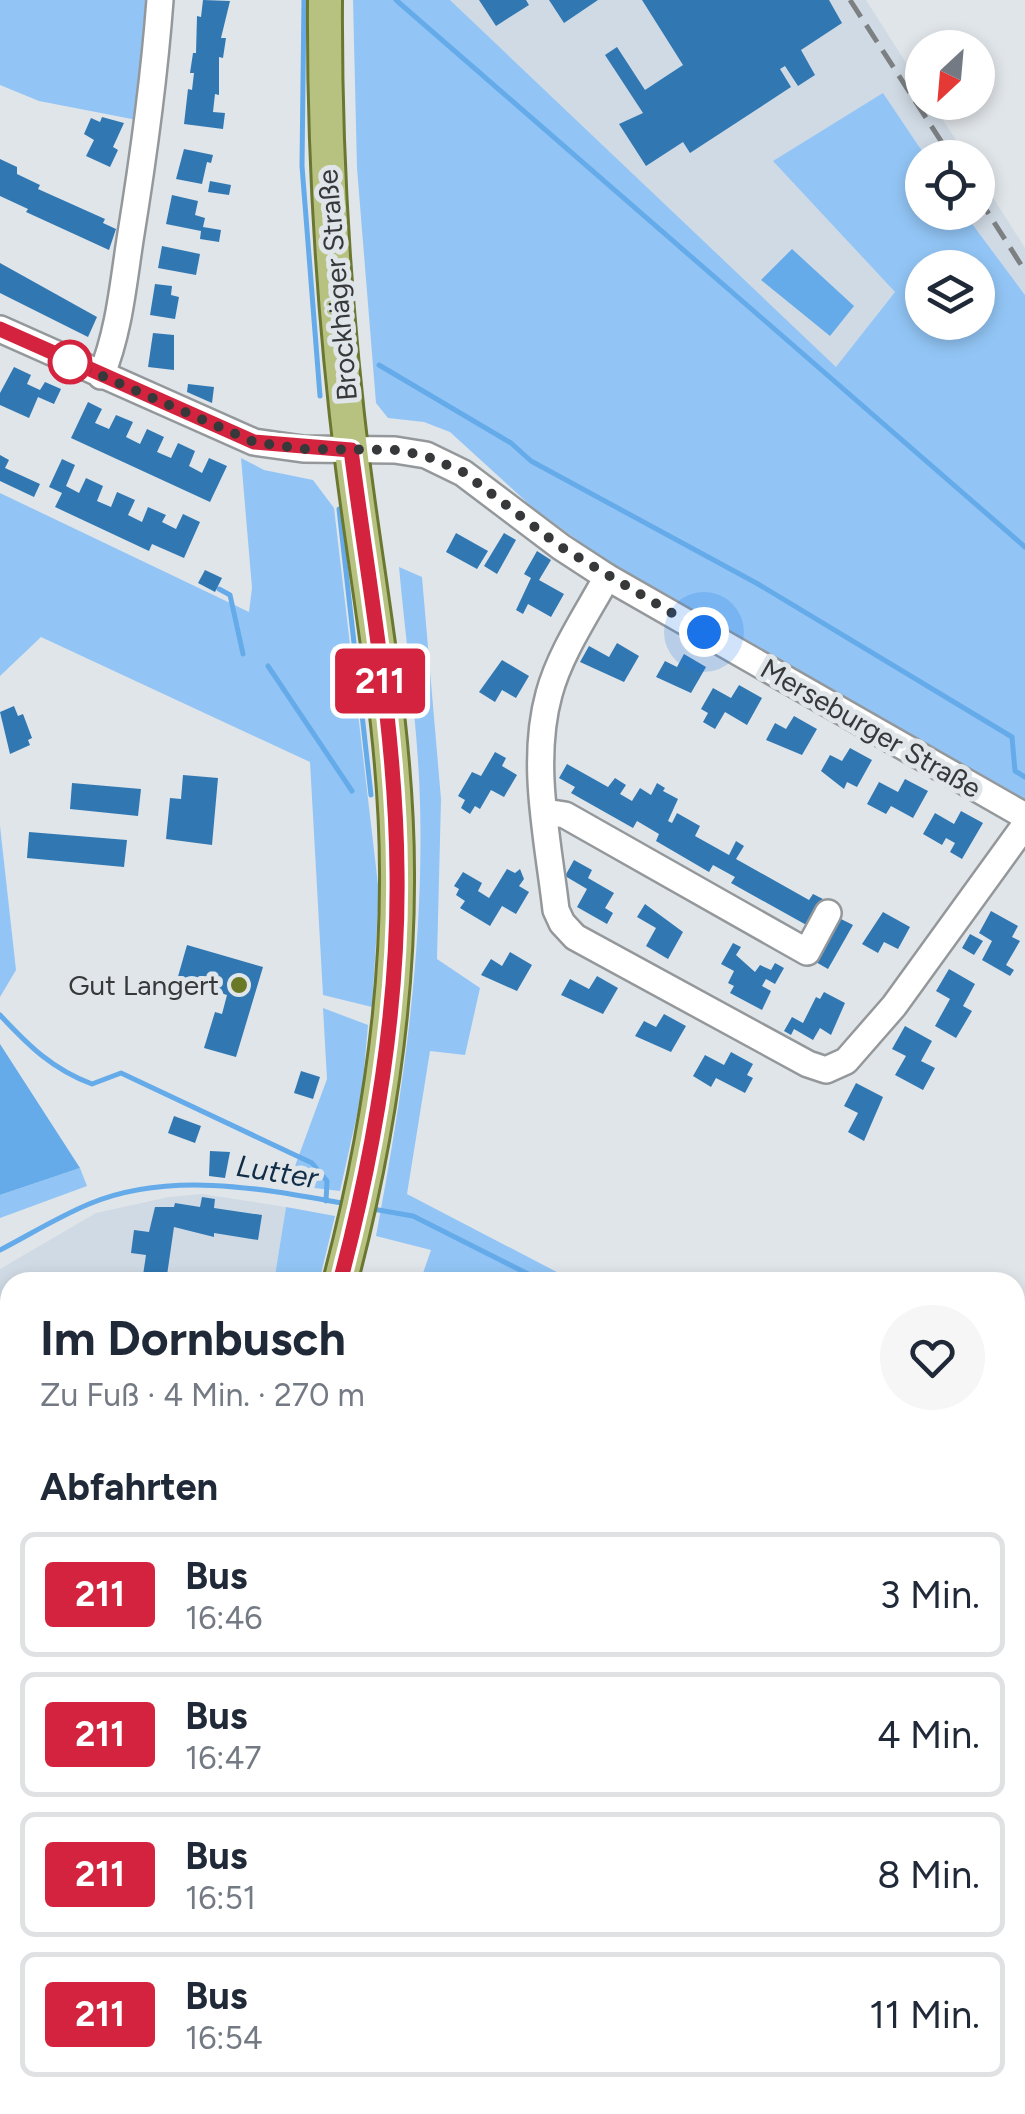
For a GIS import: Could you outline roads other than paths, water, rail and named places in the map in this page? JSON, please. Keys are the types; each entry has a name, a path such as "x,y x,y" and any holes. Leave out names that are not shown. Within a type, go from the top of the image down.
{"main road":[{"name":"Brockhäger Straße","path":"325,0 329,204 351,450 389,750 397,871 389,1020 368,1164 343,1272"}],"street":[{"path":"101,376 114,344 148,131 160,0"},
{"name":"Merseburger Straße","path":"0,329 254,442 396,450 426,456 463,472 561,547 608,577 1025,816"},
{"path":"608,577 562,662 549,694 542,731 545,812 556,910 575,936 808,1064 826,1070 846,1061 894,1006 1025,824"},
{"path":"545,812 564,815 806,952 828,913"}],"waterway":[{"path":"304,0 302,166 320,396"},
{"path":"396,0 1025,547"},
{"path":"379,365 511,443 531,461 758,584 1012,737 1015,771 1025,777"},
{"path":"339,509 371,795"},
{"path":"219,589 230,595 243,654"},
{"path":"268,666 352,791"},
{"path":"0,1015 42,1056 78,1078 92,1084 121,1073 312,1163 327,1181 326,1201"},
{"name":"Lutter","path":"0,1250 89,1204 152,1188 250,1188 347,1204"},
{"name":"Lutter","path":"367,1208 413,1216 524,1272"}],"railway":[{"path":"850,0 940,140"},
{"path":"995,224 1025,271"}],"place":[{"name":"Gut Langert","path":"239,985"}]}
